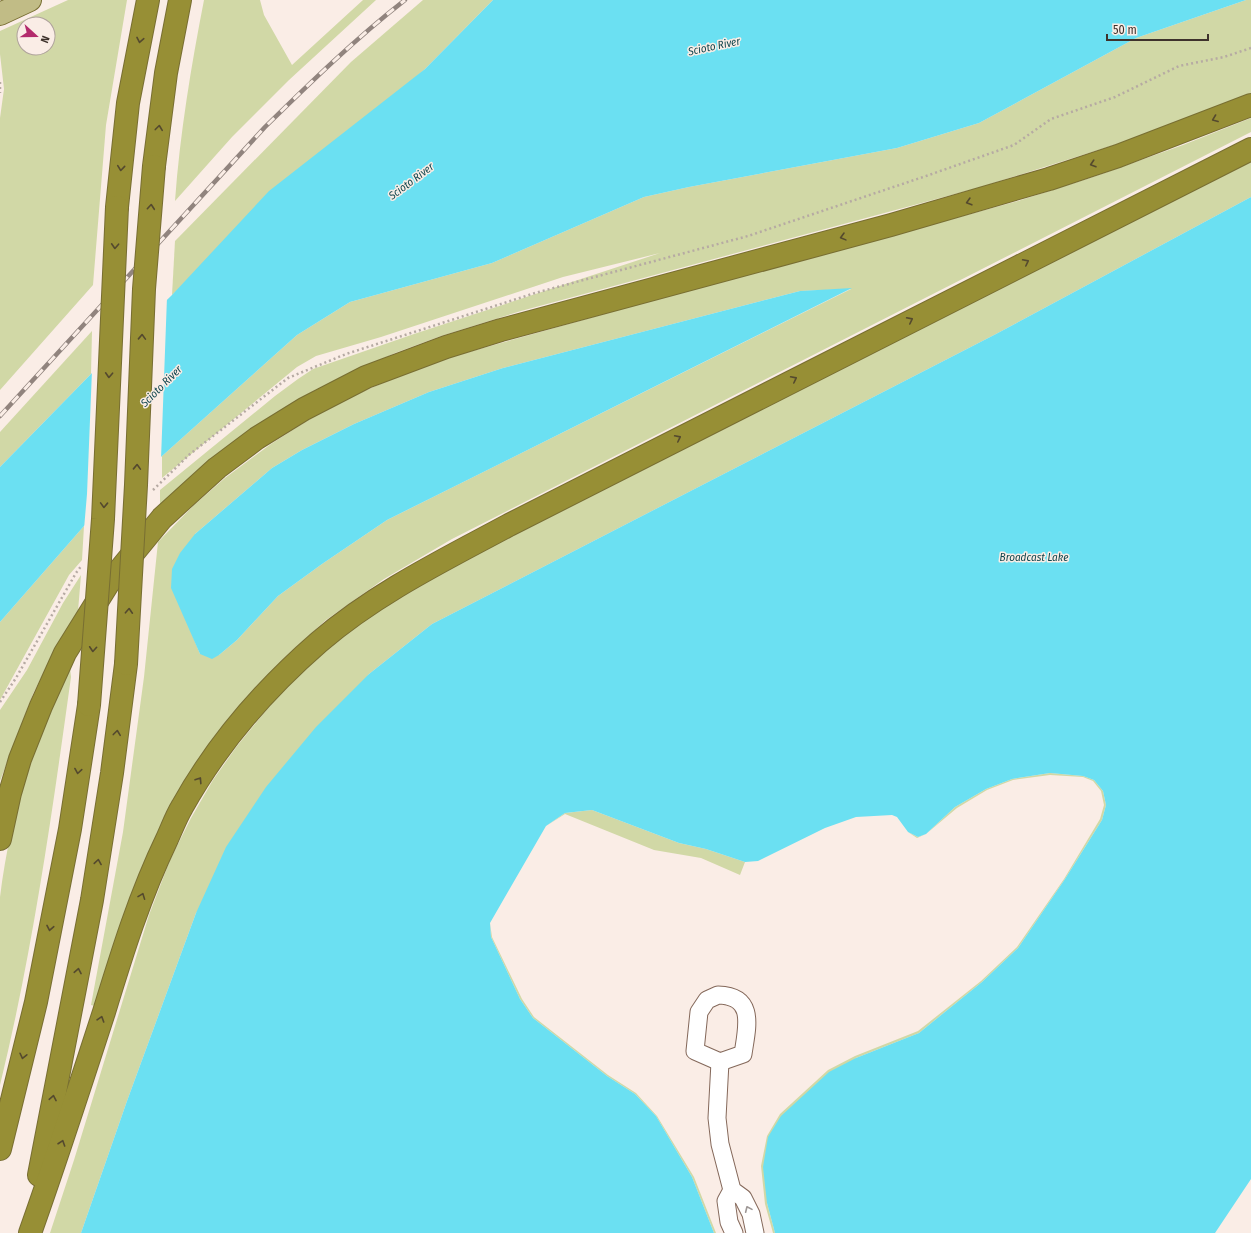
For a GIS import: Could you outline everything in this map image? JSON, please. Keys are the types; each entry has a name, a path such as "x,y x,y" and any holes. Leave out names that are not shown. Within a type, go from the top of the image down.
{"highway":[{"path":"30,1233 49,1118 92,900 112,773 126,664 136,484 144,289 154,166 166,74 180,0"},
{"path":"0,1149 36,1002 70,829 89,705 103,519 117,207 128,103 148,1"},
{"path":"0,839 10,793 20,759 41,706 65,653 108,584 162,518 211,473 257,438 304,409 366,377 446,347 516,326 891,225 1049,179 1118,156 1251,104"},
{"path":"30,1233 65,1132 131,924 155,864 182,807 220,748 270,688 320,641 371,602 422,571 503,528 1251,149"}],"main road":[{"path":"0,14 30,0"}],"lane":[{"path":"720,1062 717,1118 720,1144 732,1190 743,1198 750,1214 755,1233"},
{"path":"732,1190 726,1201 729,1222 734,1233"}],"path":[{"path":"0,82 0,93"}],"green space":[{"path":"68,0 127,0 106,125 93,285 0,390 0,118 4,89 0,54 0,31 16,24 16,56 56,56 56,16 33,16"},
{"path":"204,0 260,0 264,15 292,65 363,0 376,0 289,80 232,137 175,201 186,100"},
{"path":"423,0 493,0 425,69 172,295 175,241 351,62"},
{"path":"1246,0 1251,0 1251,93 1133,139 981,187 521,311 441,336 395,353 315,390 271,416 235,441 191,476 160,507 160,490 275,396 313,369 660,253 563,277 381,337 316,356 297,367 162,478 162,456 297,335 350,302 492,263 644,197 689,187 897,148 979,123 1136,38"},
{"path":"1251,118 1251,132 452,539 384,579 326,620 283,659 245,700 208,748 95,1006 91,1005 123,832 144,677 158,542 193,506 225,478 271,444 313,417 353,396 401,375 451,357 1018,201 1096,176 1183,145","holes":["851,289 387,520 278,596 237,640 219,655 200,654 191,632 195,534 272,468 302,450 354,424 429,392 503,368 800,291"]},
{"path":"1251,159 1251,197 996,334 432,624 369,674 196,913 127,1101 81,1233 50,1233 74,1160 149,915 170,860 191,818 213,780 237,746 273,702 308,664 379,609 445,568"},
{"path":"92,331 91,374 0,467 0,432"},
{"path":"84,526 82,560 69,575 0,700 0,622"},
{"path":"81,575 78,611 59,641 33,694 0,781 0,710 27,670 63,603"},
{"path":"70,668 71,677 41,882 12,1034 0,1085 0,897 3,876 21,789 34,748 45,720"},
{"path":"1050,773 1083,776 1094,780 1103,791 1106,805 1102,820 1065,879 1018,948 982,982 919,1033 856,1058 767,1203 775,1233 773,1233 765,1204 761,1166 767,1136 780,1114 828,1070 855,1056 918,1031 981,981 1017,947 1064,879 1100,819 1104,805 1101,791 1093,781 1083,777 1050,775 1013,780 987,790 957,808 926,834 955,807 986,789 1012,779"},
{"path":"592,810 679,843 706,849 745,862 740,875 701,858 654,850 565,814 546,826 565,813"},
{"path":"490,923 492,937 522,999 534,1017 608,1075 636,1093 657,1116 694,1177 716,1233 714,1233 692,1177 656,1116 635,1094 607,1076 533,1018 520,999 491,937"}],"water":[{"name":"Scioto River","path":"493,0 1246,0 1136,38 979,123 897,148 689,187 644,197 492,263 350,302 297,335 84,526 0,622 0,467 91,374 172,295 269,191 425,69"},
{"name":"Broadcast Lake","path":"1251,197 1251,1179 1215,1233 775,1233 767,1203 763,1167 768,1137 781,1116 829,1072 856,1058 919,1033 982,982 1018,948 1065,879 1102,820 1106,805 1103,791 1094,780 1083,776 1050,773 1012,779 986,789 955,807 926,834 918,837 908,832 897,817 892,815 856,817 825,828 758,861 745,862 706,849 679,843 592,810 565,813 546,826 490,923 491,937 520,999 533,1018 607,1076 635,1094 656,1116 692,1177 714,1233 81,1233 127,1101 196,913 226,847 266,787 316,727 369,674 432,624 996,334"},
{"path":"852,288 387,520 278,596 237,640 219,655 212,659 200,654 171,588 172,569 180,553 195,534 272,468 302,450 354,424 429,392 503,368 800,291"}],"pier":[{"path":"167,297 161,459 84,529 87,494 92,370"}],"railway":[{"path":"0,416 265,127 351,46 405,0"}]}
